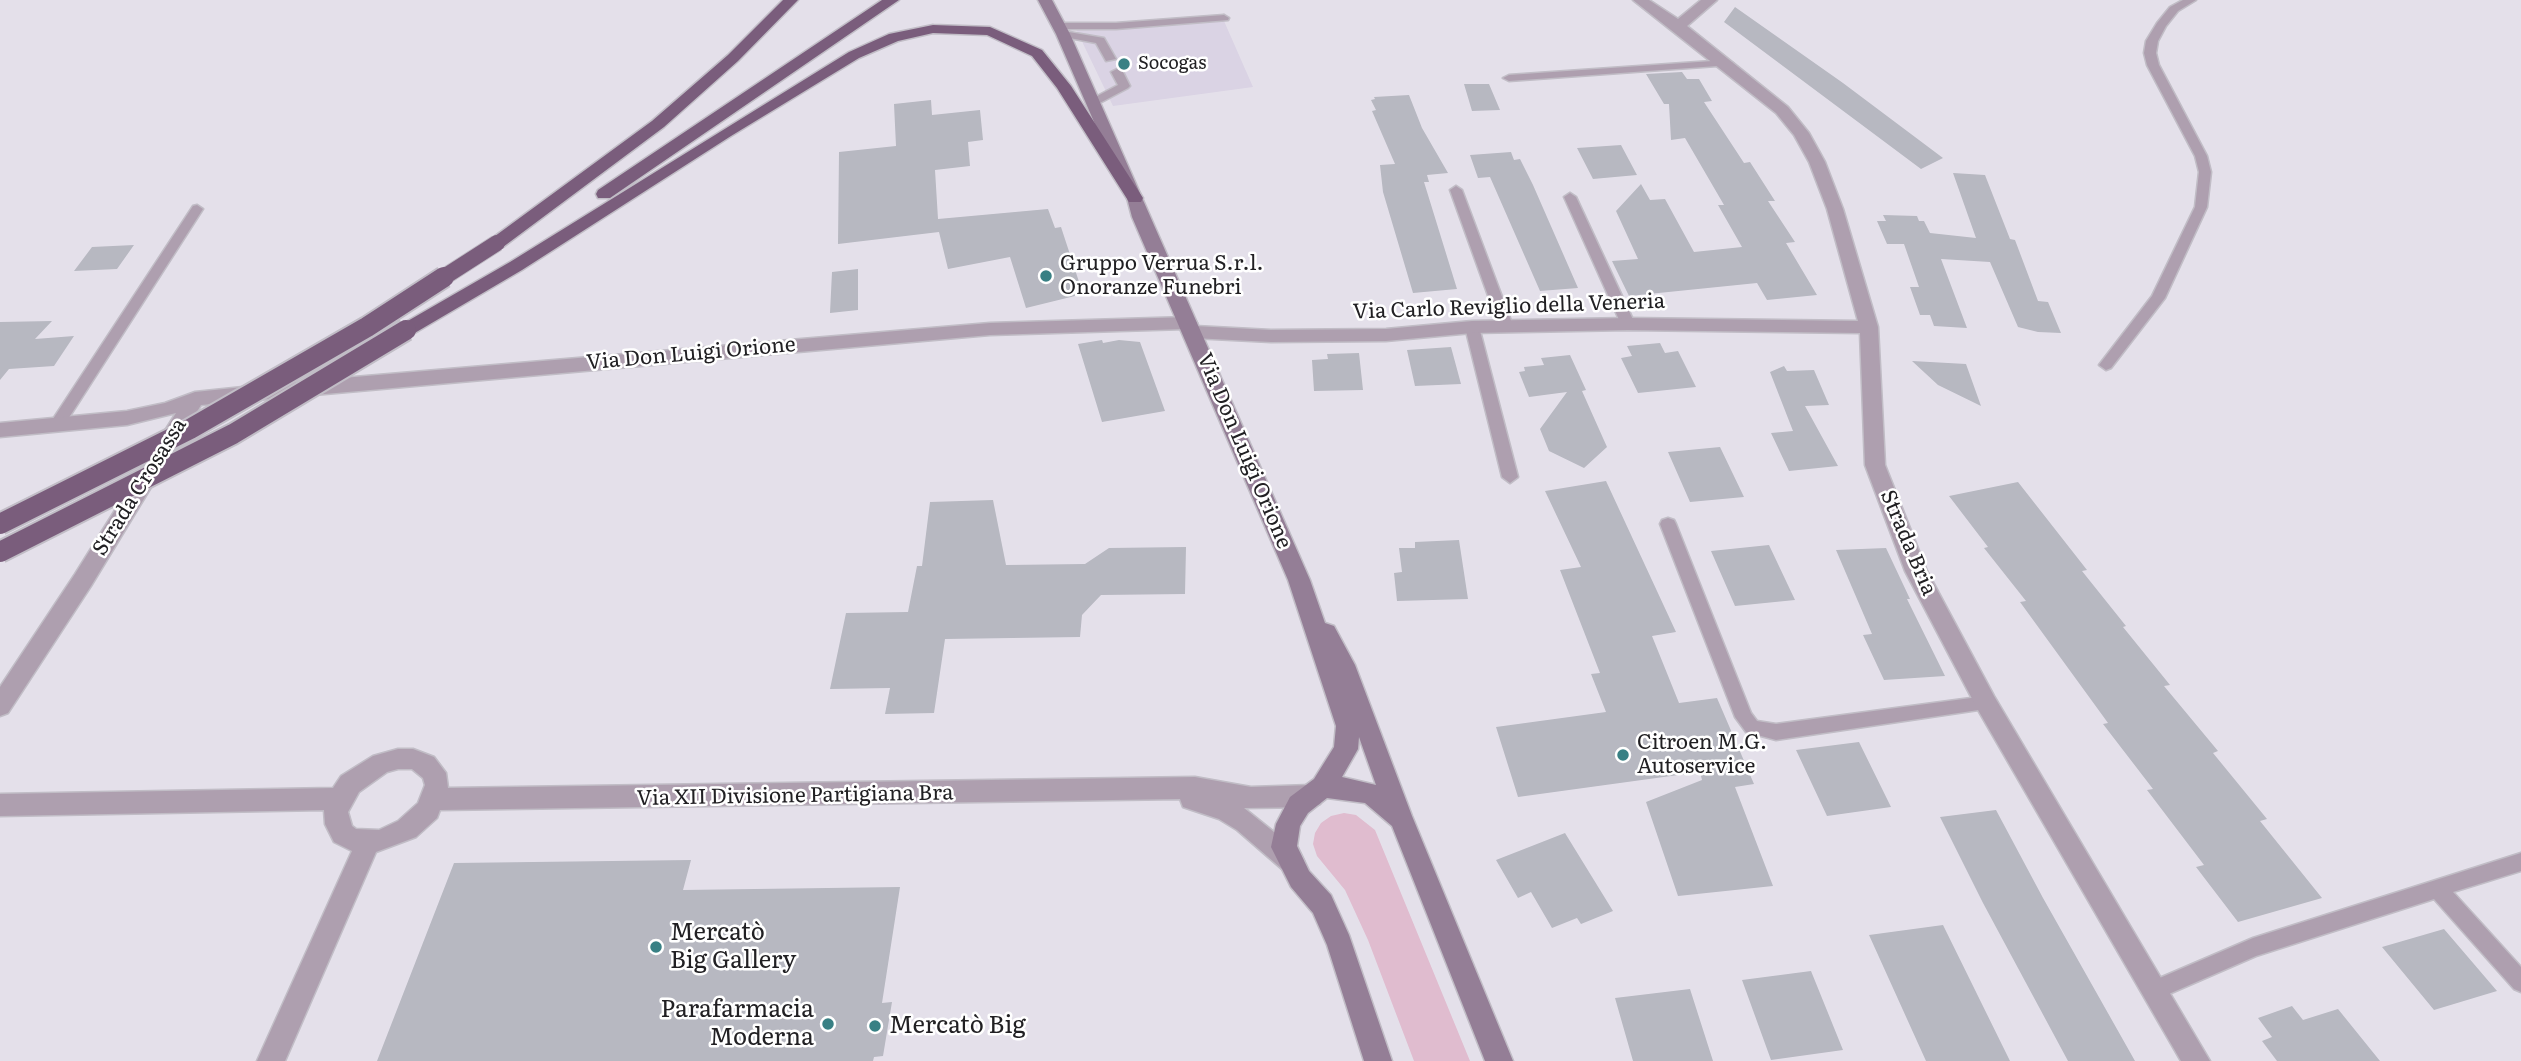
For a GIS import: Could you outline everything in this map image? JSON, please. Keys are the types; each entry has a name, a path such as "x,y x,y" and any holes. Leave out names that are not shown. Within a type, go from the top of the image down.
{"highway":[{"path":"0,524 190,429 281,378 368,327 497,243 658,124 733,58 789,0"},
{"path":"512,264 672,146 892,0"},
{"path":"0,552 102,503 233,433 854,55 894,37 933,29 990,31 1037,53 1063,86 1135,198"}],"main road":[{"name":"Via Don Luigi Orione","path":"1045,0 1061,30 1135,198 1140,217 1299,580 1344,665 1401,818 1499,1061"},
{"name":"Via Don Luigi Orione","path":"1299,580 1348,726 1346,749 1317,791 1299,805 1288,824 1284,847 1300,879 1322,904 1339,944 1378,1061"},
{"name":"Via Don Luigi Orione","path":"1317,791 1340,787 1372,794 1401,818"}],"street":[{"name":"Strada Bria","path":"1640,0 1727,63 1782,110 1801,133 1817,162 1835,209 1869,327 1875,465 1916,571 1986,703 2196,1061"},
{"path":"1678,26 1710,0"},
{"name":"Via Carlo Reviglio della Veneria","path":"1190,327 1271,336 1386,335 1472,327 1628,324 1869,327"},
{"name":"Via Don Luigi Orione","path":"195,399 990,329 1190,327"},
{"name":"Strada Crosassa","path":"0,430 127,418 168,409 195,399"},
{"name":"Strada Crosassa","path":"0,706 83,580 195,399"},
{"path":"413,759 426,764 434,773 437,785 434,799 428,810 407,830 380,841 353,840 343,834 337,824 336,812 340,799 350,784 380,763 413,759"},
{"name":"Via XII Divisione Partigiana Bra","path":"434,799 1195,788 1271,799 1317,791"},
{"name":"Via XII Divisione Partigiana Bra","path":"1156,789 1226,810 1246,822 1291,862"},
{"path":"0,805 340,799"},
{"path":"271,1061 368,842"}],"lane":[{"path":"2106,365 2158,298 2201,207 2205,172 2201,156 2153,65 2150,53 2152,41 2161,25 2174,9 2191,0"},
{"path":"1061,30 1224,18"},
{"path":"1061,30 1100,40 1110,59"},
{"path":"1509,78 1727,63"},
{"path":"1092,103 1124,86 1117,72"},
{"path":"1456,190 1506,326"},
{"path":"1570,197 1628,324"},
{"path":"56,426 197,209"},
{"path":"1472,327 1510,477"},
{"path":"1668,524 1744,717 1752,727 1776,732 1986,703"},
{"path":"2155,990 2253,947 2521,862"},
{"path":"2437,888 2521,982"}],"shaded area":[{"path":"1224,21 1253,87 1113,106 1076,29"},
{"path":"1344,813 1356,815 1375,830 1470,1061 1414,1061 1368,940 1345,890 1317,856 1313,844 1321,823 1331,816"}],"building":[{"path":"1735,7 1943,158 1921,169 1724,22"},
{"path":"1682,72 1687,79 1699,79 1712,101 1704,102 1744,163 1750,162 1775,201 1768,201 1795,242 1786,243 1817,295 1767,300 1757,283 1629,296 1612,261 1638,259 1616,211 1641,184 1650,200 1665,199 1694,252 1742,247 1718,205 1724,205 1685,138 1671,140 1669,104 1664,104 1646,74"},
{"path":"1464,84 1489,84 1500,110 1472,111"},
{"path":"1409,95 1422,128 1448,173 1427,175 1429,182 1424,182 1457,289 1413,293 1383,192 1380,165 1395,164 1372,111 1376,110 1371,100 1375,99 1374,97"},
{"path":"931,100 932,115 980,110 983,140 968,142 970,166 935,170 938,219 1048,209 1055,228 1061,227 1083,294 1026,308 1010,257 948,269 939,232 838,244 839,152 896,146 894,104"},
{"path":"1621,145 1637,175 1593,179 1577,148"},
{"path":"1511,152 1514,160 1520,159 1533,185 1578,288 1540,291 1490,177 1478,178 1470,155"},
{"path":"1953,173 1985,175 2010,239 2015,240 2038,301 2048,302 2061,333 2038,332 2018,327 1990,262 1941,259 1967,328 1934,326 1930,315 1920,315 1910,287 1919,287 1904,244 1887,244 1877,221 1886,221 1883,215 1917,216 1919,221 1924,221 1930,233 1976,238"},
{"path":"134,245 117,269 74,271 92,247"},
{"path":"858,269 858,310 830,313 832,272"},
{"path":"52,321 35,339 74,336 54,366 9,369 0,380 0,322"},
{"path":"1102,340 1103,343 1119,340 1140,342 1165,411 1102,422 1078,344"},
{"path":"1660,343 1665,353 1678,351 1696,387 1638,393 1621,358 1632,356 1627,346"},
{"path":"1451,347 1461,384 1415,386 1407,350"},
{"path":"1359,353 1363,390 1314,391 1312,360 1328,359 1327,354"},
{"path":"1570,355 1586,390 1582,391 1607,447 1584,468 1549,451 1540,429 1567,392 1529,397 1519,372 1525,371 1524,367 1544,365 1541,358"},
{"path":"1912,361 1966,364 1981,406 1938,385"},
{"path":"1784,366 1787,371 1814,370 1829,405 1805,406 1838,466 1789,471 1771,433 1793,431 1770,372"},
{"path":"1720,447 1744,497 1690,502 1668,452"},
{"path":"1606,481 1676,632 1652,636 1679,703 1717,698 1754,784 1735,787 1773,886 1678,896 1646,802 1702,780 1700,772 1518,797 1496,727 1606,712 1591,674 1600,673 1560,570 1581,567 1545,491"},
{"path":"2018,482 2087,570 2082,571 2126,626 2123,627 2170,685 2164,686 2218,751 2213,753 2267,819 2260,821 2322,898 2238,922 2196,867 2204,865 2147,790 2153,789 2103,724 2108,723 2020,602 2026,601 1984,548 1988,547 1949,496"},
{"path":"993,500 1006,565 1085,564 1109,548 1186,547 1185,594 1101,595 1082,615 1080,637 945,639 934,713 885,714 890,688 830,689 846,613 908,612 917,566 922,566 930,502"},
{"path":"1459,540 1468,599 1397,601 1394,573 1402,572 1399,548 1415,548 1415,542"},
{"path":"1769,545 1795,600 1735,606 1711,551"},
{"path":"1886,548 1910,599 1907,599 1945,676 1884,680 1863,635 1872,634 1836,550"},
{"path":"1859,742 1891,807 1827,816 1796,750"},
{"path":"1996,810 2135,1061 2068,1061 1940,817"},
{"path":"1565,833 1613,911 1581,924 1577,918 1552,928 1531,892 1518,898 1496,860"},
{"name":"Mercatò Big Gallery","path":"691,860 683,890 900,887 882,1003 892,1002 883,1056 874,1057 873,1061 377,1061 454,863"},
{"path":"1943,925 2010,1061 1926,1061 1869,935"},
{"path":"2444,929 2497,991 2434,1010 2382,947"},
{"path":"1811,971 1843,1050 1771,1060 1742,980"},
{"path":"1690,989 1713,1061 1633,1061 1615,998"},
{"path":"2292,1006 2303,1020 2338,1009 2380,1061 2277,1061 2262,1041 2272,1037 2258,1018"}],"place":[{"name":"Socogas","path":"1124,64"},
{"name":"Gruppo Verrua S.r.l. Onoranze Funebri","path":"1046,276"},
{"name":"Citroen M.G. Autoservice","path":"1623,755"},
{"name":"Mercatò Big Gallery","path":"656,947"},
{"name":"Parafarmacia Moderna","path":"828,1024"},
{"name":"Mercatò Big","path":"875,1026"}]}
